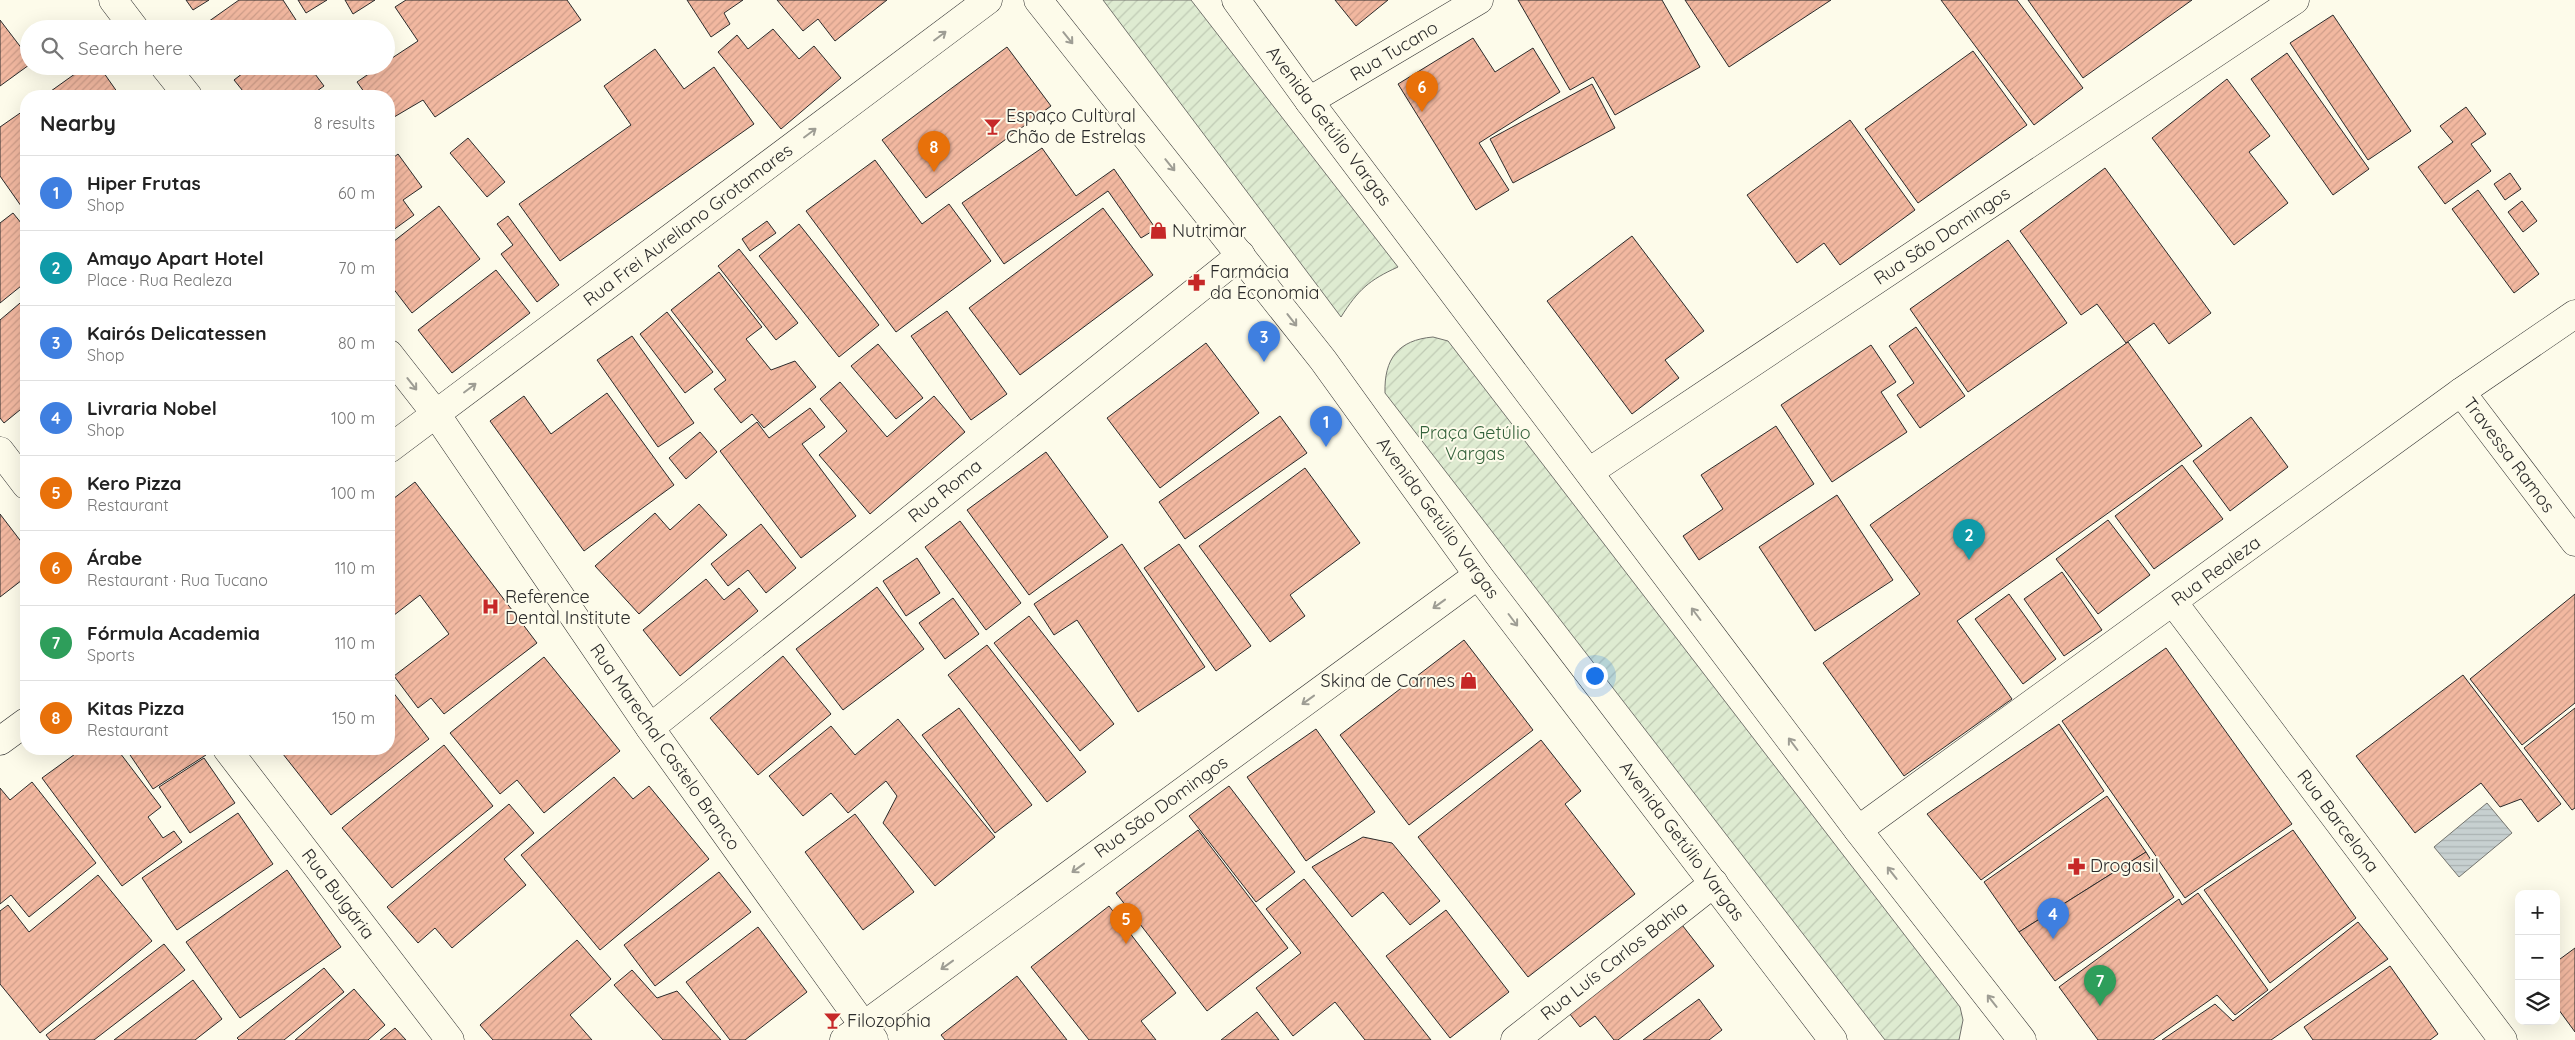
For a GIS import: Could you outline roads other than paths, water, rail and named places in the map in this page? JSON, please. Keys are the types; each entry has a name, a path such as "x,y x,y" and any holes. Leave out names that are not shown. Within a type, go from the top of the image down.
{"street":[{"path":"113,0 128,20"},
{"name":"Rua Frei Aureliano Grotamares","path":"395,445 988,0"},
{"name":"Avenida Getúlio Vargas","path":"1038,0 1322,360 1478,575 1833,1040"},
{"name":"Avenida Getúlio Vargas","path":"1236,0 1309,101 1858,830 2022,1040"},
{"name":"Rua Tucano","path":"1309,101 1479,0"},
{"name":"Rua São Domingos","path":"1589,472 2295,0"},
{"path":"171,75 183,90"},
{"name":"Rua Roma","path":"650,728 1241,255"},
{"name":"Rua Realeza","path":"1858,830 2461,392 2575,314"},
{"name":"Rua Marechal Castelo Branco","path":"395,362 436,414 861,1035"},
{"name":"Travessa Ramos","path":"2461,392 2575,542"},
{"path":"0,451 20,477"},
{"name":"Rua São Domingos","path":"861,1035 1478,575"},
{"name":"Rua Barcelona","path":"2173,602 2503,1040"},
{"path":"0,741 20,726"},
{"name":"Rua Bulgária","path":"232,755 450,1040"},
{"name":"Rua Luís Carlos Bahia","path":"1515,1040 1714,883"}],"place":[{"name":"Árabe","path":"1422,112"},
{"name":"Espaço Cultural Chão de Estrelas","path":"992,126"},
{"name":"Kitas Pizza","path":"934,172"},
{"name":"Nutrimar","path":"1158,231"},
{"name":"Farmácia da Economia","path":"1196,282"},
{"name":"Kairós Delicatessen","path":"1264,362"},
{"name":"Hiper Frutas","path":"1326,447"},
{"name":"Amayo Apart Hotel","path":"1969,560"},
{"name":"Reference Dental Institute","path":"491,607"},
{"name":"Skina de Carnes","path":"1469,681"},
{"name":"Drogasil","path":"2076,866"},
{"name":"Livraria Nobel","path":"2053,939"},
{"name":"Kero Pizza","path":"1126,944"},
{"name":"Fórmula Academia","path":"2100,1006"},
{"name":"Filozophia","path":"833,1021"}],"park label":[{"name":"Praça Getúlio Vargas","path":"1475,443"}]}
